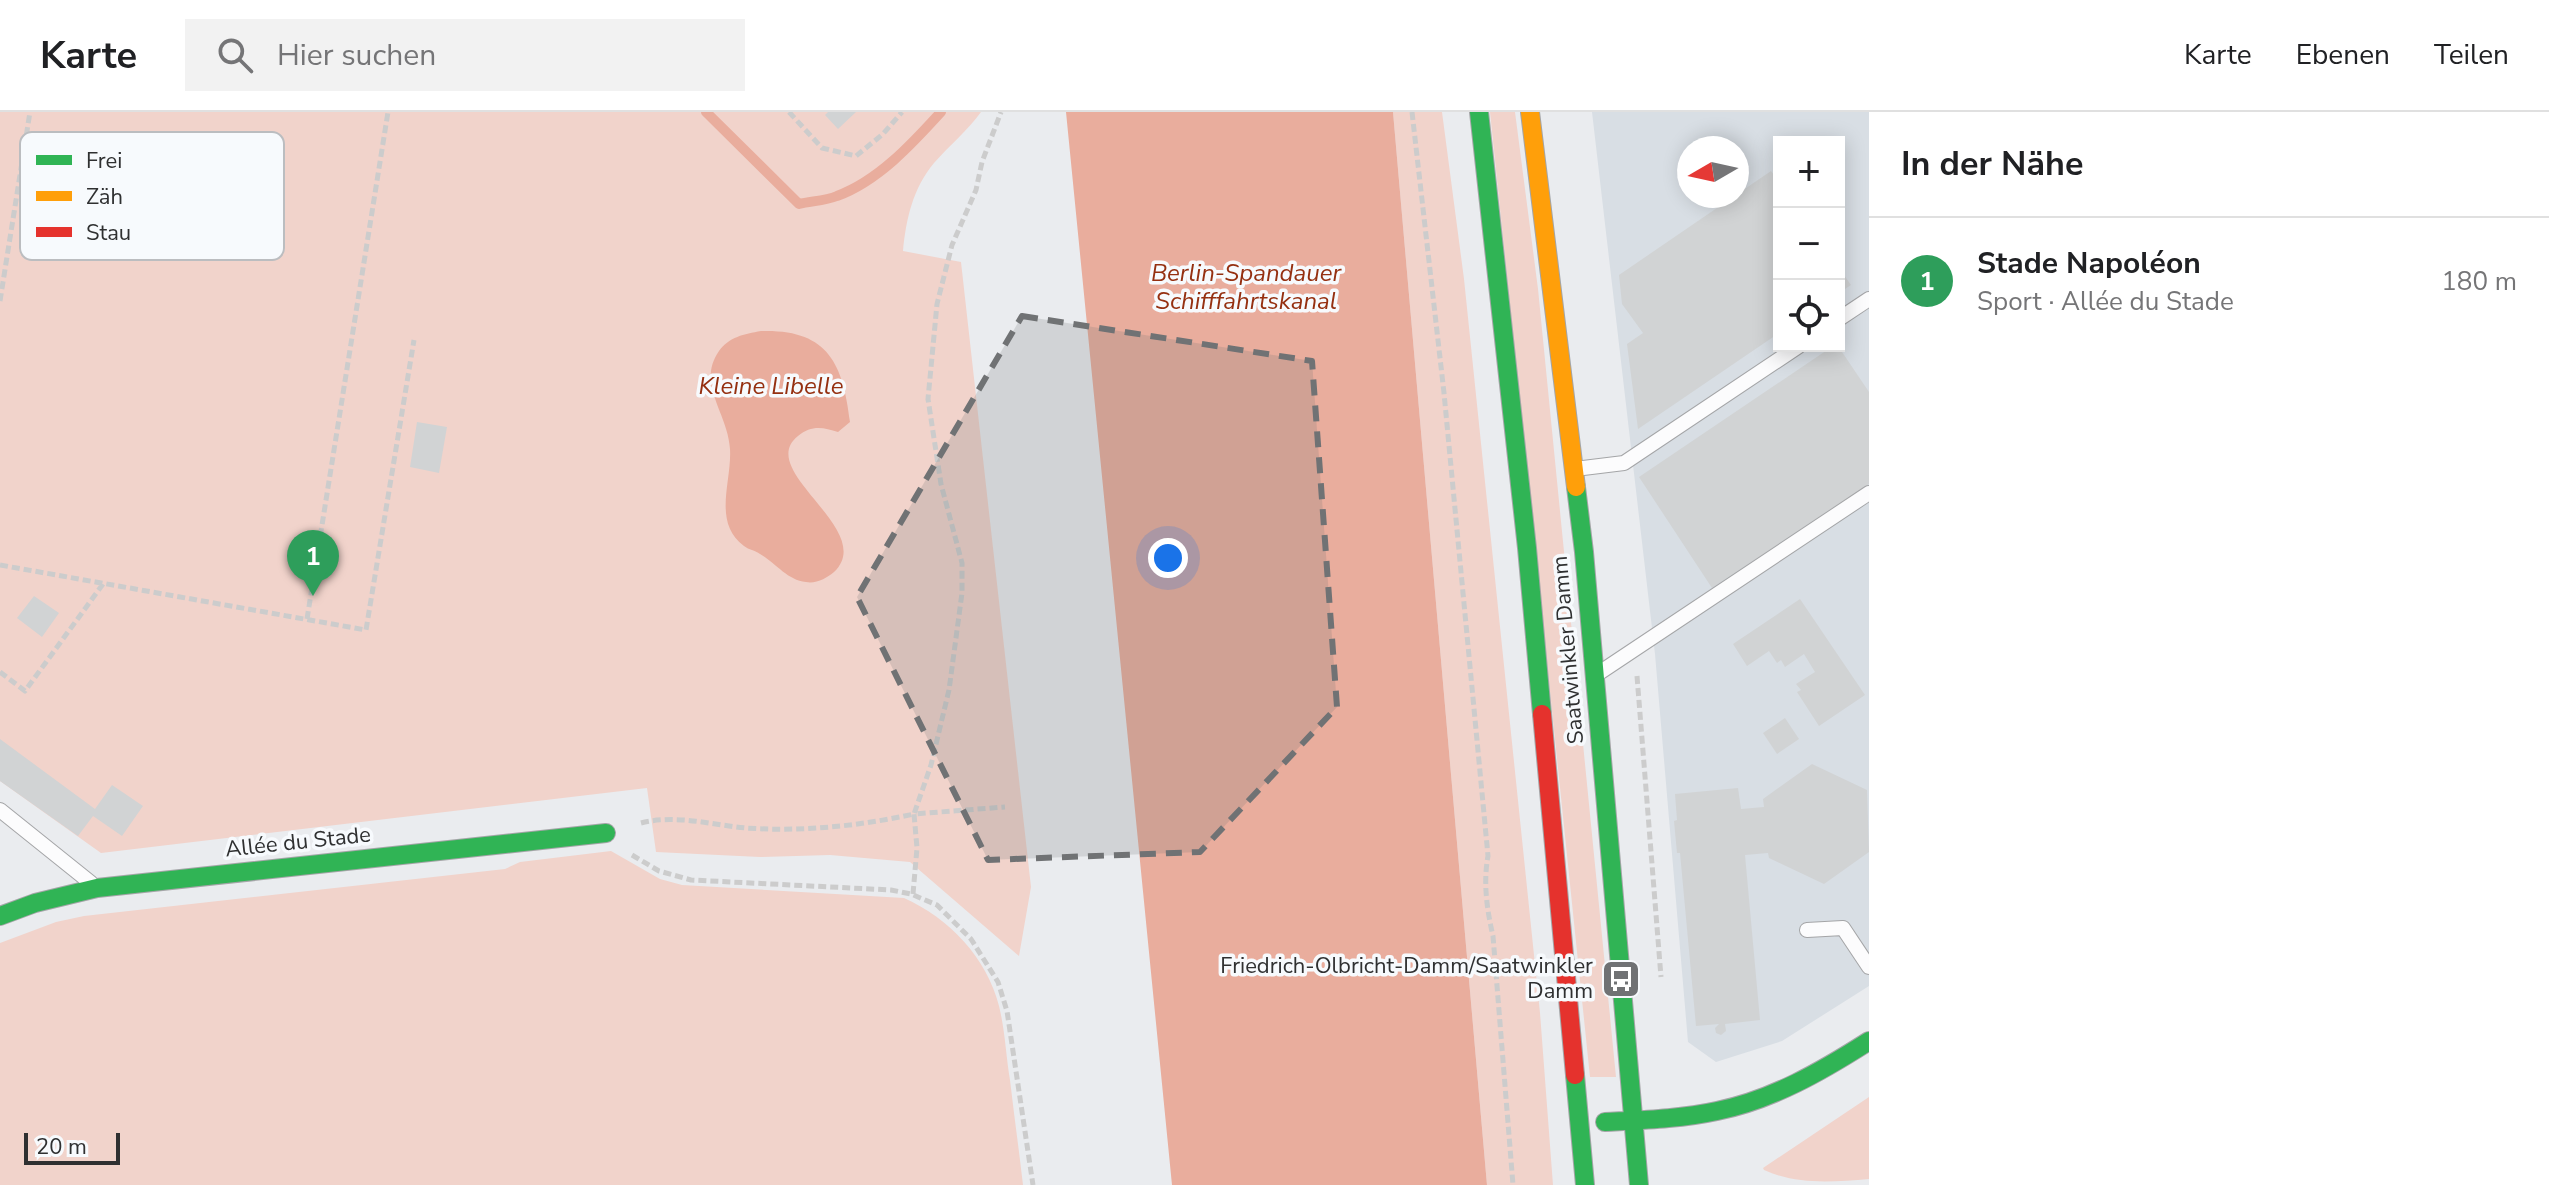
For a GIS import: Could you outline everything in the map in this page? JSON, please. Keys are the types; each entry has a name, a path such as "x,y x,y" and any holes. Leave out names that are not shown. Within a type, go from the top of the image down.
{"main road":[{"name":"Saatwinkler Damm","path":"1479,112 1527,548 1585,1185"},
{"name":"Saatwinkler Damm","path":"1530,112 1596,676 1639,1185"},
{"name":"Allée du Stade","path":"0,916 35,903 97,888 606,833"},
{"path":"1580,1124 1695,1115 1761,1099 1822,1072 1869,1041"}],"lane":[{"path":"1845,315 1869,299"},
{"path":"1574,470 1624,463 1790,352"},
{"path":"1596,676 1869,493"},
{"path":"0,810 97,888"},
{"path":"1807,930 1843,928 1869,967"}],"path":[{"path":"27,132 30,112"},
{"path":"307,619 388,112"},
{"path":"789,112 822,148 856,156 883,134 902,112"},
{"path":"913,894 917,848 914,814 931,765 949,690 962,593 962,563 941,484 928,399 937,304 952,245 976,190 982,162 1001,112"},
{"path":"1412,112 1444,393 1486,841 1487,912 1493,936 1513,1185"},
{"path":"0,301 20,175"},
{"path":"0,565 366,630 414,340"},
{"path":"0,672 25,691 103,583"},
{"path":"647,822 679,819 747,828 790,829 1005,807"},
{"path":"606,833 635,857 659,871 691,880 891,890 913,894 937,905 971,939 998,982 1007,1011 1033,1185"}],"highlighted area":[{"path":"1022,316 1312,361 1337,707 1200,852 988,860 857,597"}],"shaded area":[{"path":"0,112 981,112 934,163 921,183 909,216 903,251 961,262 1031,887 1019,956 910,862 830,855 760,857 656,852 647,788 101,853 0,781"},
{"path":"1393,112 1442,112 1464,279 1540,1013 1553,1185 1487,1185"},
{"path":"1490,112 1515,112 1538,289 1616,1077 1590,1077"},
{"path":"1592,112 1869,112 1869,986 1782,1041 1716,1062 1688,1042 1655,654"},
{"path":"611,851 660,879 682,885 904,898 921,906 951,928 976,956 999,1006 1023,1185 0,1185 0,943 56,922 84,916 505,869 520,862"},
{"path":"1869,1097 1869,1179 1802,1180 1764,1170 1763,1168"}],"water":[{"name":"Berlin-Spandauer Schifffahrtskanal","path":"1066,112 1393,112 1487,1185 1172,1185"},
{"name":"Kleine Libelle","path":"761,331 802,336 816,343 828,353 836,366 847,401 850,422 838,432 822,428 808,430 798,436 789,450 791,466 841,538 843,556 834,572 814,582 793,578 744,546 734,536 726,513 730,449 712,387 713,363 727,342"}],"building":[{"path":"828,112 856,112 838,129 825,115"},
{"path":"1771,171 1773,174 1773,337 1638,429 1627,344 1643,333 1622,304 1619,275 1717,208 1749,208 1749,186"},
{"path":"1824,352 1842,352 1869,392 1869,484 1712,588 1639,477"},
{"path":"417,422 447,427 439,473 410,467"},
{"path":"34,596 59,613 42,637 17,618"},
{"path":"1800,599 1865,695 1819,726 1797,692 1801,690 1796,684 1815,672 1804,654 1785,667 1781,660 1777,663 1769,651 1747,666 1733,644"},
{"path":"1785,718 1799,739 1777,754 1763,733"},
{"path":"0,739 95,809 112,785 143,806 122,836 93,816 78,836 0,781"},
{"path":"1812,764 1867,790 1869,852 1824,884 1769,858 1768,853 1745,855 1760,1020 1725,1024 1726,1031 1721,1035 1716,1033 1715,1028 1719,1024 1696,1026 1680,853 1677,853 1674,821 1677,820 1675,794 1738,788 1741,809 1764,807 1763,799"}],"waterway":[{"path":"706,112 799,204 832,198 866,181 906,149 941,112"}],"traffic: fast":[{"path":"1479,112 1542,714"},
{"path":"1576,487 1639,1185"},
{"path":"0,916 35,903 97,888 606,833"},
{"path":"1605,1122 1689,1116 1757,1100 1796,1083 1869,1041"},
{"path":"1575,1075 1585,1185"}],"traffic: slow":[{"path":"1530,112 1576,487"}],"traffic: jam":[{"path":"1542,714 1575,1075"}],"place":[{"name":"Stade Napoléon","path":"313,596"},
{"name":"Friedrich-Olbricht-Damm/Saatwinkler Damm","path":"1621,979"}]}
